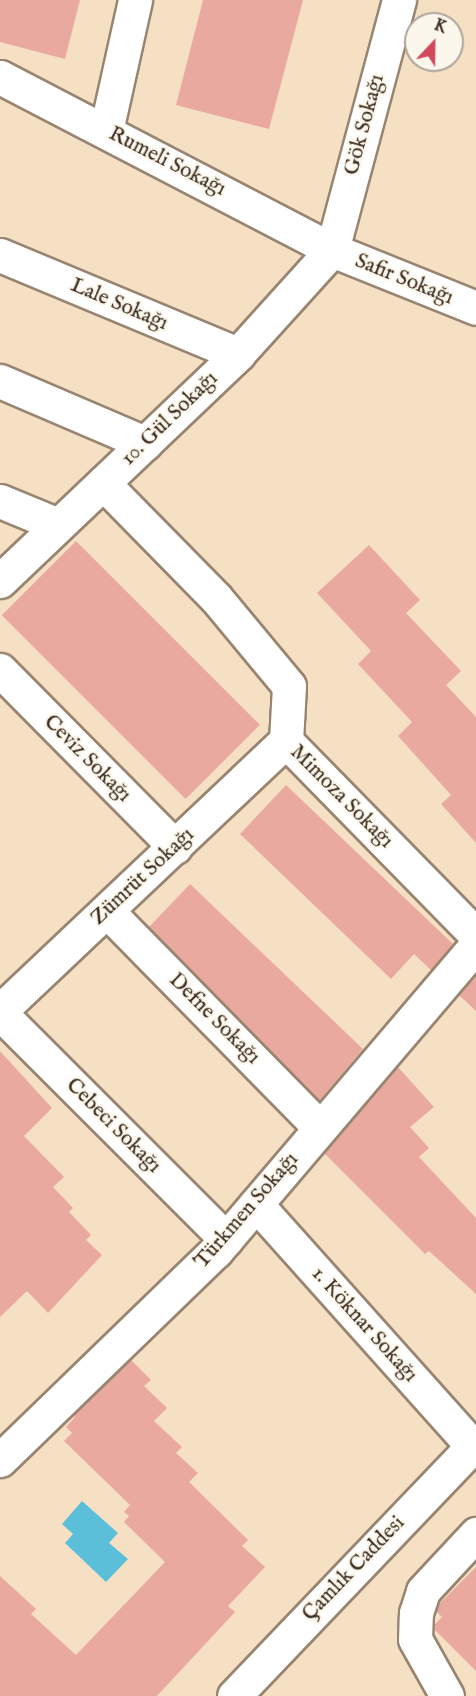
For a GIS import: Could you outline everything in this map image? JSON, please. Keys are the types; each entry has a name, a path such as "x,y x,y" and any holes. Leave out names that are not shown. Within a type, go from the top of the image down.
{"street":[{"path":"106,131 135,0"},
{"name":"Gök Sokağı","path":"332,250 399,0"},
{"name":"Rumeli Sokağı","path":"0,77 332,250"},
{"name":"Safir Sokağı","path":"332,250 476,308"},
{"name":"10. Gül Sokağı","path":"0,581 238,354 332,250"},
{"name":"Lale Sokağı","path":"0,255 238,354"},
{"path":"0,381 145,443"},
{"name":"Mimoza Sokağı","path":"103,483 216,598 289,686 286,741 476,935"},
{"path":"0,501 58,525"},
{"name":"Ceviz Sokağı","path":"0,670 175,847"},
{"name":"Zümrüt Sokağı","path":"0,1012 286,741"},
{"name":"Defne Sokağı","path":"107,911 320,1128"},
{"name":"Türkmen Sokağı","path":"0,1460 226,1239 476,946"},
{"name":"Cebeci Sokağı","path":"0,1012 226,1239"},
{"name":"1. Köknar Sokağı","path":"256,1204 474,1445"},
{"name":"Çamlık Caddesi","path":"242,1692 474,1445"},
{"path":"447,1696 415,1639 416,1613 423,1591 476,1534"}],"water":[{"path":"82,1501 118,1533 109,1543 128,1559 106,1582 65,1543 73,1534 62,1524"}],"building":[{"path":"0,0 80,0 65,59 0,42"},
{"path":"203,0 303,0 269,129 176,105"},
{"path":"76,541 260,725 186,799 2,615"},
{"path":"369,545 420,600 406,613 461,671 446,685 476,717 476,843 441,804 451,795 398,736 412,722 358,664 371,651 317,593"},
{"path":"286,785 453,944 431,970 414,954 391,979 240,834"},
{"path":"190,884 363,1049 319,1101 149,927"},
{"path":"476,975 476,1011 459,995"},
{"path":"0,1051 52,1108 24,1136 64,1177 53,1187 73,1208 69,1212 91,1235 86,1240 102,1255 48,1313 27,1291 0,1317"},
{"path":"398,1067 434,1107 410,1127 429,1148 419,1157 476,1218 476,1294 429,1251 425,1254 324,1153"},
{"path":"131,1360 151,1380 144,1386 167,1408 154,1421 182,1447 176,1453 198,1473 189,1482 248,1540 242,1546 265,1567 228,1606 235,1612 157,1696 0,1696 0,1576 36,1609 31,1614 76,1655 165,1562 124,1522 129,1516 124,1512 130,1505 64,1441 72,1433 66,1427 75,1417 73,1415"},
{"path":"476,1567 476,1671 434,1629 434,1625 442,1617 436,1611 438,1605"}]}
